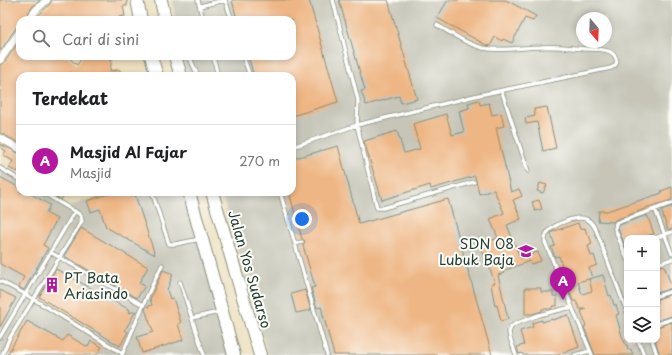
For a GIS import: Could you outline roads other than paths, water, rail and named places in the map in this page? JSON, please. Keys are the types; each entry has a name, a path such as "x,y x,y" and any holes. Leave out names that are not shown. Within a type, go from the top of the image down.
{"main road":[{"path":"137,0 140,16"},
{"path":"161,0 164,16"},
{"path":"151,60 156,72"},
{"path":"176,60 180,72"},
{"path":"190,196 234,355"},
{"name":"Jalan Yos Sudarso","path":"213,196 260,355"}],"street":[{"path":"31,16 47,0"},
{"path":"0,60 16,36"},
{"path":"0,138 16,147"}],"lane":[{"path":"198,0 202,16"},
{"path":"200,6 225,0 231,16"},
{"path":"333,0 358,100 357,125 377,208 383,208 474,182"},
{"path":"296,146 357,125 479,96 611,68 616,64 617,60 614,54 605,50 541,46 501,50 485,48 472,45 437,25"},
{"path":"192,60 196,72"},
{"path":"214,60 217,72"},
{"path":"245,60 249,72"},
{"path":"502,92 528,171"},
{"path":"0,168 16,178"},
{"path":"2,355 9,339 82,221 81,216 49,196"},
{"path":"153,196 169,244 183,243 201,238"},
{"path":"281,196 327,355"},
{"path":"624,246 615,227 616,223 672,203"},
{"path":"655,209 672,254"},
{"path":"9,339 1,335 74,211"},
{"path":"575,355 591,353 544,242 545,236 553,228 574,218 586,218 590,220 596,230 625,307"},
{"path":"660,237 672,232"},
{"path":"295,244 302,242"},
{"path":"50,252 143,304"},
{"path":"660,263 672,259"},
{"path":"0,281 33,299 122,354 143,304 162,265"},
{"path":"180,282 204,355"},
{"path":"660,295 672,291"},
{"path":"516,355 510,338 509,332 511,327 539,315 572,307"},
{"path":"192,318 222,312"},
{"path":"660,323 672,318"},
{"path":"639,343 644,355"},
{"path":"653,343 657,355"}],"place":[{"name":"SDN 08 Lubuk Baja","path":"526,251"},
{"name":"PT Bata Ariasindo","path":"52,285"},
{"name":"Masjid Al Fajar","path":"563,300"}]}
